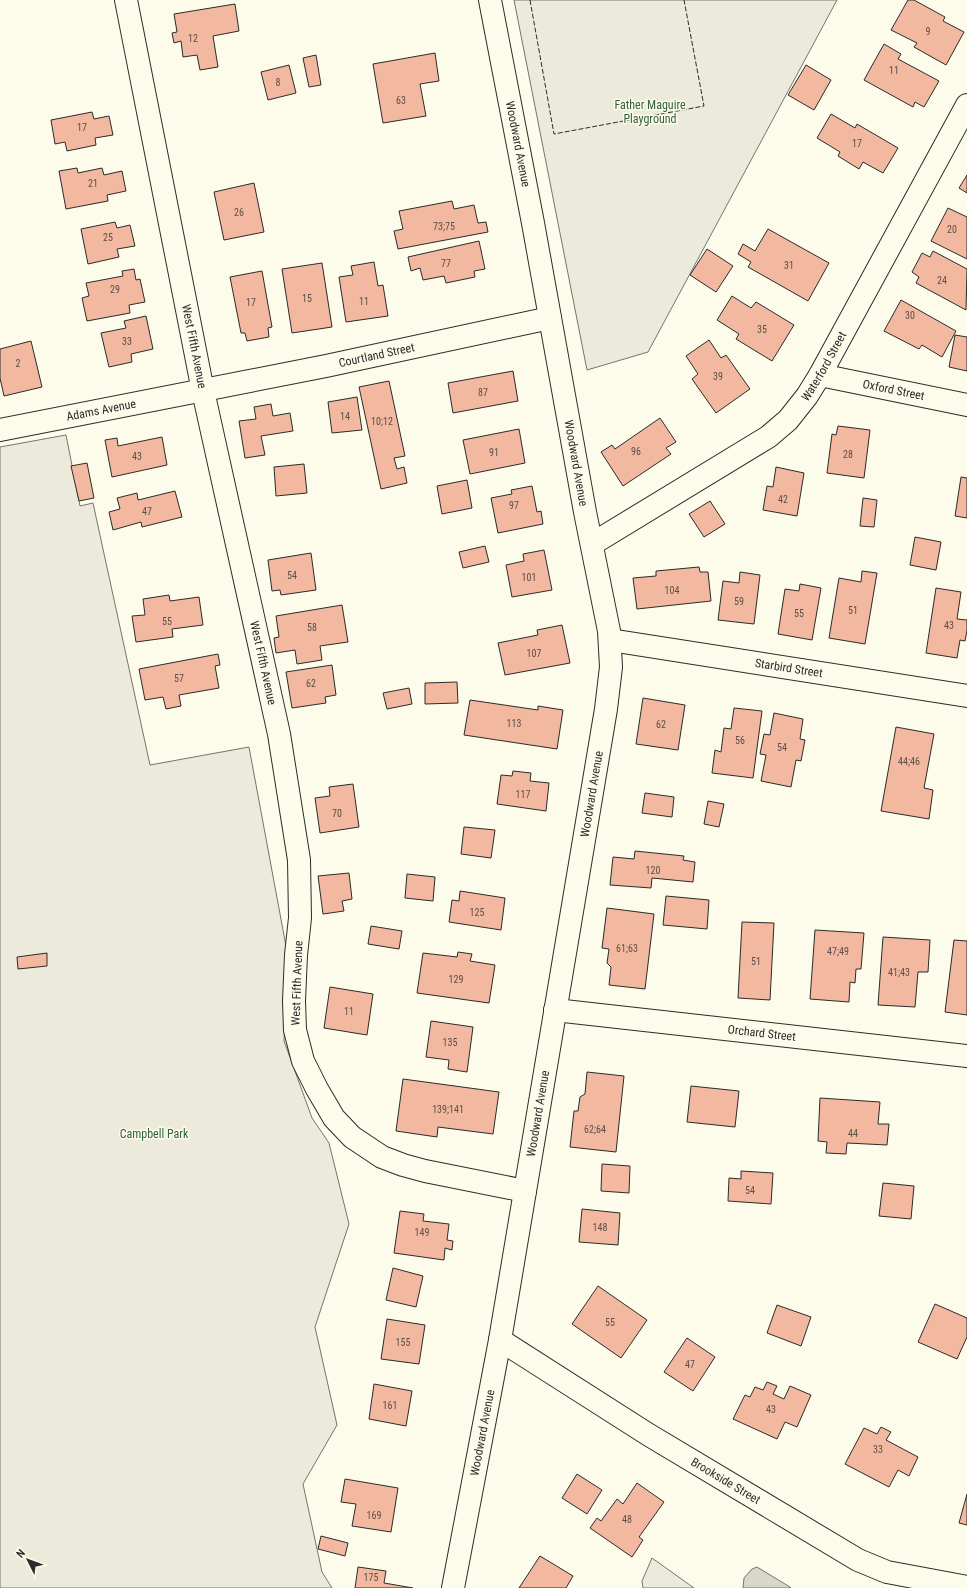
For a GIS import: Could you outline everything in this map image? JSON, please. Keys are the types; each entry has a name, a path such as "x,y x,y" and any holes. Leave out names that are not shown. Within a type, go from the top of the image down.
{"street":[{"name":"West Fifth Avenue","path":"126,0 203,391 279,734 299,860 300,918 296,955 294,1001 295,1030 303,1061 334,1118 352,1137 382,1157 403,1166 525,1191"},
{"name":"Woodward Avenue","path":"453,1588 500,1340 606,709 611,667 609,631 490,0"},
{"name":"Waterford Street","path":"592,544 768,437 788,420 807,396 820,375 967,105"},
{"name":"Courtland Street","path":"203,391 550,318"},
{"name":"Oxford Street","path":"820,375 967,405"},
{"name":"Adams Avenue","path":"0,430 203,391"},
{"name":"Starbird Street","path":"610,640 967,696"},
{"name":"Orchard Street","path":"556,1010 967,1056"},
{"name":"Brookside Street","path":"500,1340 649,1435 858,1560 887,1572 967,1587"}],"green space":[{"name":"Father Maguire Playground","path":"514,0 837,0 648,352 587,370"},
{"name":"Campbell Park","path":"66,435 80,506 93,503 150,765 249,747 288,957 284,1041 312,1118 329,1143 349,1224 315,1327 337,1425 303,1484 322,1572 332,1588 0,1588 0,447"},
{"path":"652,1558 694,1588 643,1588 642,1581"}],"shaded area":[{"path":"757,1567 791,1588 743,1588 744,1578 752,1569"}],"building":[{"path":"908,0 914,0 945,17 943,21 964,32 946,65 914,47 917,43 891,30"},
{"path":"235,4 239,31 213,36 218,67 200,70 197,55 183,57 181,41 174,43 172,33 177,32 174,14"},
{"path":"884,44 901,54 898,59 939,81 924,107 915,102 913,107 864,80"},
{"path":"435,53 439,81 420,84 426,116 383,123 373,64"},
{"path":"316,55 321,85 309,87 303,58"},
{"path":"289,65 296,93 268,100 261,72"},
{"path":"806,65 831,80 814,110 788,95"},
{"path":"92,112 94,119 109,116 113,135 95,138 96,145 67,151 65,142 55,144 51,120"},
{"path":"831,114 855,128 857,124 898,148 883,173 863,162 859,169 838,156 840,152 817,138"},
{"path":"77,168 78,173 102,168 104,175 122,171 126,191 107,195 108,201 66,209 59,171"},
{"path":"967,175 967,193 959,188"},
{"path":"254,183 264,232 224,240 214,192"},
{"path":"452,201 454,209 474,205 478,223 486,222 488,232 398,249 394,231 403,229 399,211"},
{"path":"948,208 967,217 967,259 931,241"},
{"path":"115,222 117,228 130,225 135,246 117,249 119,257 88,264 81,229"},
{"path":"768,229 829,263 808,301 748,267 751,262 738,254 743,244 755,251"},
{"path":"479,241 485,269 474,271 475,277 446,283 444,276 423,280 420,268 411,271 408,257"},
{"path":"707,249 733,266 716,292 690,275"},
{"path":"933,251 967,269 966,310 916,283 919,277 912,272 922,253 930,257"},
{"path":"374,262 378,286 383,285 388,316 346,322 339,277 353,275 351,266"},
{"path":"322,263 332,327 292,333 282,269"},
{"path":"134,269 136,280 140,279 145,302 129,305 130,313 87,321 82,298 89,296 86,283 123,276 122,271"},
{"path":"262,271 272,327 268,328 269,337 247,341 245,333 241,333 230,277"},
{"path":"732,296 751,308 756,302 794,325 772,361 736,339 739,334 717,320"},
{"path":"901,300 956,331 942,357 922,345 919,349 884,331"},
{"path":"146,316 153,349 131,354 132,362 109,367 101,333 126,328 124,321"},
{"path":"955,335 967,337 967,371 949,367"},
{"path":"709,340 721,358 726,355 750,389 716,413 692,379 698,374 686,356"},
{"path":"31,341 42,387 4,396 0,378 0,349"},
{"path":"513,371 518,401 453,413 448,383"},
{"path":"389,381 405,456 394,458 397,469 404,467 407,483 381,489 359,387"},
{"path":"357,397 362,430 332,433 328,402"},
{"path":"271,404 273,416 290,413 293,431 261,436 265,455 245,458 239,421 256,419 254,407"},
{"path":"660,418 676,442 666,448 671,454 623,486 601,452 612,445 615,449"},
{"path":"838,426 870,430 864,478 827,473 832,434 836,435"},
{"path":"519,429 525,463 470,474 463,440"},
{"path":"162,437 167,465 112,477 105,440 117,438 118,446"},
{"path":"87,463 94,498 79,501 71,466"},
{"path":"304,464 307,493 276,496 274,467"},
{"path":"776,467 804,473 797,516 763,510 767,486 773,487"},
{"path":"961,477 967,478 967,518 955,516"},
{"path":"467,480 472,508 442,514 437,486"},
{"path":"532,486 537,512 541,511 543,524 498,533 491,498 512,494 511,490"},
{"path":"175,491 182,517 142,527 141,522 113,530 109,512 120,509 117,498 137,493 138,500"},
{"path":"863,498 877,500 874,527 860,526"},
{"path":"710,501 725,524 704,537 689,514"},
{"path":"915,537 941,542 936,570 910,565"},
{"path":"485,546 489,562 463,568 459,552"},
{"path":"544,550 552,590 512,597 506,565 524,561 523,554"},
{"path":"311,553 316,590 281,595 280,590 272,591 268,560"},
{"path":"699,567 700,572 708,572 711,601 637,609 633,578 656,576 656,571"},
{"path":"862,571 877,573 865,644 829,638 839,578 861,582"},
{"path":"740,572 760,575 754,624 718,620 723,581 739,583"},
{"path":"800,584 821,588 812,640 778,634 785,589 799,591"},
{"path":"936,588 961,592 957,619 967,620 967,630 965,641 960,640 957,658 926,653"},
{"path":"169,595 170,601 199,597 203,625 172,629 173,637 136,642 132,616 145,615 143,599"},
{"path":"342,605 348,642 320,646 322,660 297,664 295,650 276,653 274,638 279,637 276,616"},
{"path":"562,625 570,663 505,675 498,643 538,635 537,630"},
{"path":"218,654 220,665 215,666 219,688 179,695 181,706 166,709 163,697 145,700 139,669"},
{"path":"332,665 336,695 325,697 326,703 292,708 286,672"},
{"path":"457,682 458,703 425,704 425,683"},
{"path":"409,688 412,704 387,709 383,693"},
{"path":"643,698 685,705 678,750 636,744"},
{"path":"470,700 538,710 538,706 563,710 557,749 464,735"},
{"path":"734,708 762,711 753,778 712,773 715,750 721,752 724,728 731,729"},
{"path":"774,713 803,719 800,739 805,740 801,761 796,760 791,787 761,781 766,755 760,754 764,734 770,735"},
{"path":"896,727 934,734 924,788 933,790 929,819 881,811"},
{"path":"513,771 531,773 530,781 549,783 546,811 497,804 501,775 512,776"},
{"path":"353,784 359,827 320,833 315,798 330,796 329,787"},
{"path":"645,793 674,797 672,817 642,813"},
{"path":"708,801 724,804 719,827 704,824"},
{"path":"464,827 495,830 491,858 461,854"},
{"path":"635,851 684,856 683,860 695,862 693,882 652,878 651,888 610,885 613,857 634,859"},
{"path":"349,873 352,899 342,901 344,911 323,914 318,876"},
{"path":"407,874 435,877 433,901 405,898"},
{"path":"460,891 505,898 501,930 449,922 452,900 459,901"},
{"path":"666,896 709,900 707,929 663,925"},
{"path":"607,908 654,914 645,989 609,985 611,967 607,963 609,949 602,948"},
{"path":"742,922 774,923 770,1000 738,998"},
{"path":"371,926 402,931 399,949 368,944"},
{"path":"815,930 864,933 861,969 856,969 855,983 850,982 849,1002 810,999"},
{"path":"883,937 930,940 928,972 918,972 915,1007 878,1005"},
{"path":"954,940 967,941 967,1015 945,1012"},
{"path":"458,952 472,954 470,961 495,965 489,1003 417,993 423,953 457,957"},
{"path":"47,953 47,966 18,969 17,957"},
{"path":"330,987 373,994 367,1035 324,1028"},
{"path":"431,1021 473,1027 467,1072 448,1069 449,1060 426,1057"},
{"path":"587,1072 624,1076 616,1152 570,1147 574,1111 578,1111 580,1097 585,1094"},
{"path":"403,1079 499,1092 493,1134 438,1127 437,1137 396,1131"},
{"path":"691,1086 739,1091 735,1127 687,1122"},
{"path":"820,1098 880,1102 878,1124 889,1124 887,1145 847,1143 846,1154 826,1153 827,1142 818,1141"},
{"path":"602,1164 630,1166 629,1193 601,1191"},
{"path":"741,1171 773,1173 771,1204 728,1201 729,1178 741,1179"},
{"path":"883,1183 914,1186 911,1219 879,1216"},
{"path":"582,1209 620,1213 618,1245 579,1242"},
{"path":"400,1211 424,1214 423,1221 449,1224 447,1240 453,1241 452,1250 445,1248 444,1260 394,1253"},
{"path":"393,1268 423,1276 416,1307 386,1300"},
{"path":"598,1286 647,1320 621,1358 572,1324"},
{"path":"935,1304 967,1318 967,1337 957,1359 918,1342"},
{"path":"777,1305 811,1317 801,1346 767,1333"},
{"path":"387,1319 425,1325 419,1364 381,1359"},
{"path":"687,1338 715,1357 693,1391 664,1372"},
{"path":"767,1382 777,1386 773,1394 784,1399 790,1386 811,1395 797,1427 785,1422 777,1439 733,1419 745,1395 750,1397 755,1387 763,1390"},
{"path":"374,1384 412,1391 406,1426 369,1419"},
{"path":"881,1427 891,1432 886,1440 918,1457 909,1476 898,1470 889,1487 845,1464 864,1428 877,1434"},
{"path":"577,1474 602,1490 587,1514 562,1498"},
{"path":"345,1479 398,1488 391,1532 352,1526 356,1504 341,1502"},
{"path":"637,1483 664,1502 639,1537 643,1540 632,1557 590,1528 597,1518 601,1521 617,1499 623,1504"},
{"path":"967,1494 967,1525 959,1523"},
{"path":"321,1536 348,1543 345,1556 318,1549"},
{"path":"540,1556 573,1576 566,1588 519,1588"},
{"path":"358,1567 386,1571 384,1583 413,1588 355,1588"}],"fence":[{"path":"530,0 554,134 704,106 684,0"}]}
